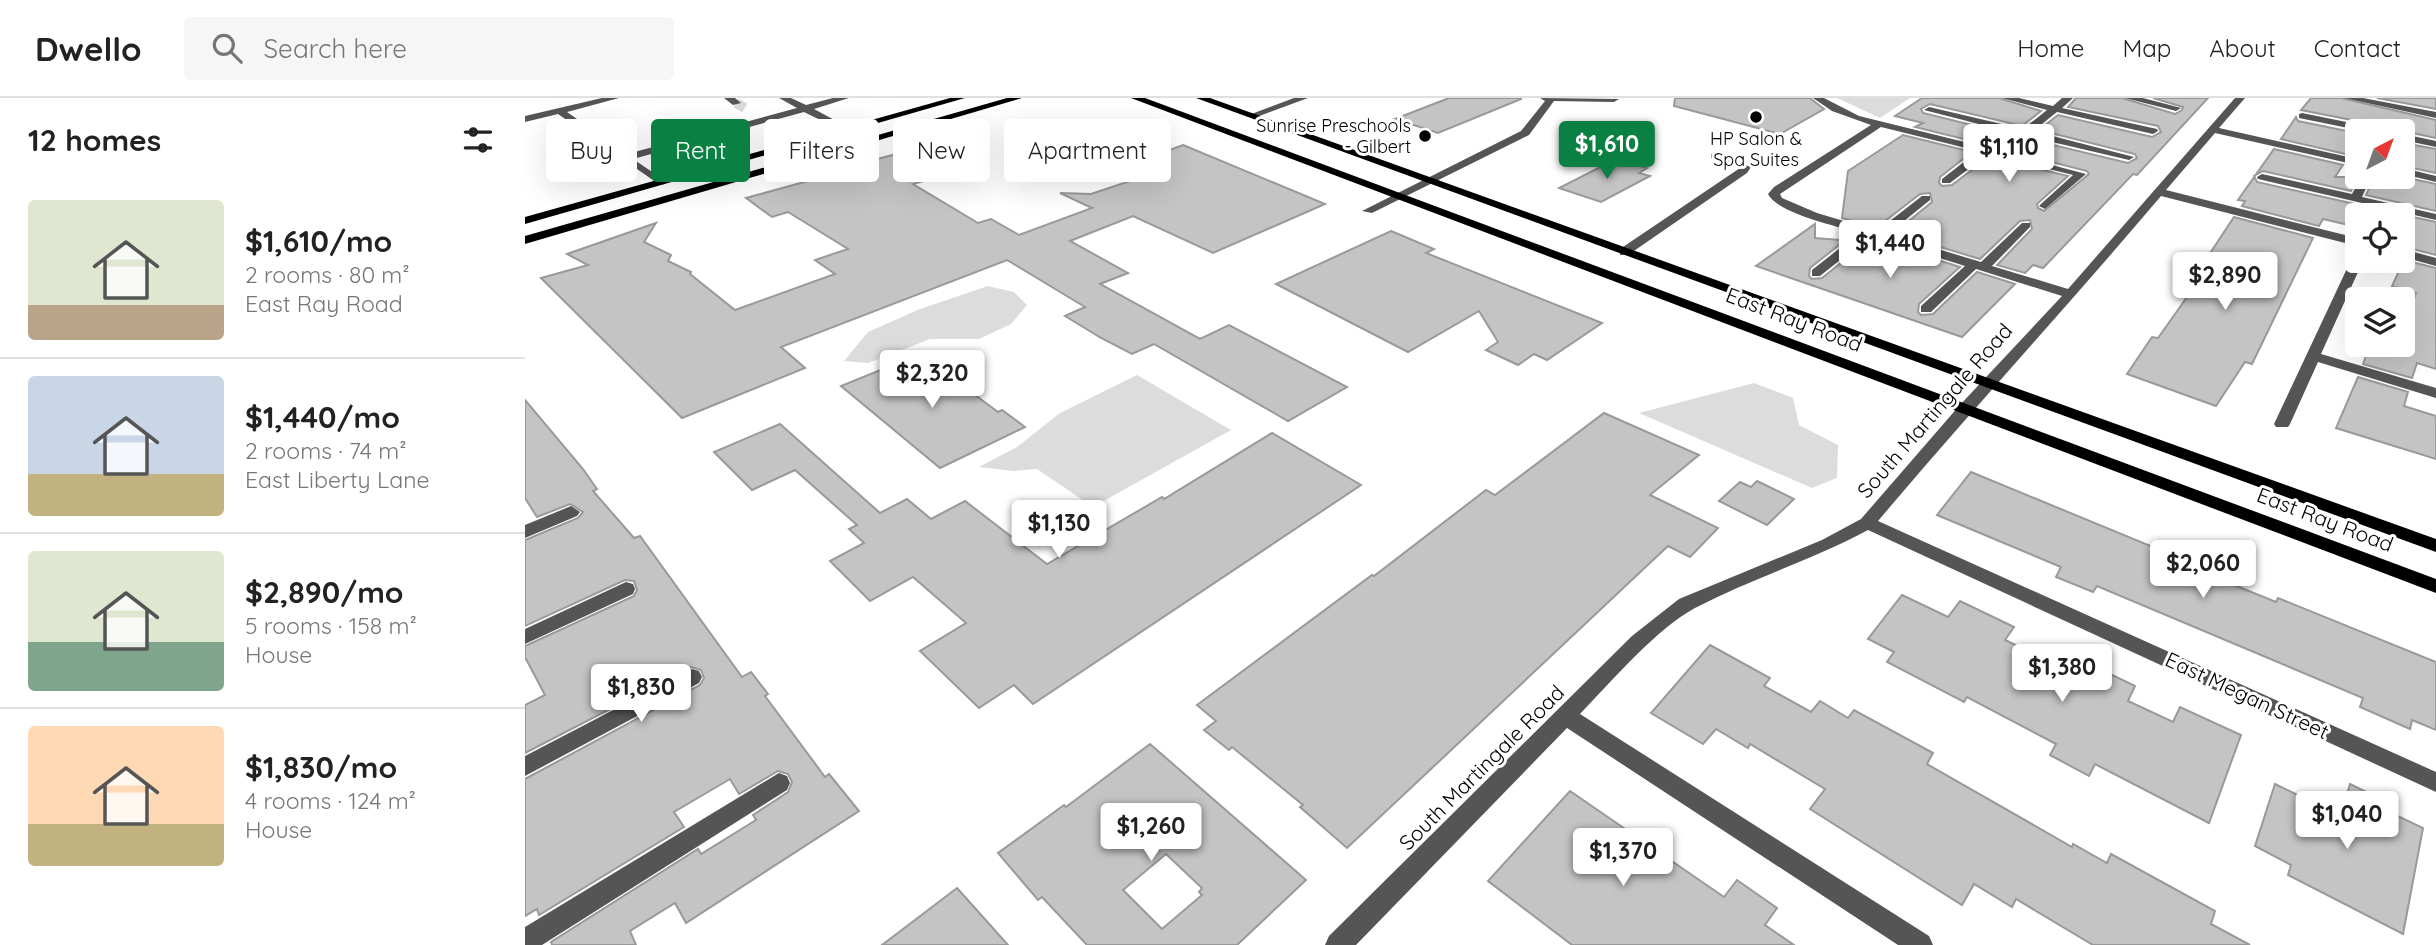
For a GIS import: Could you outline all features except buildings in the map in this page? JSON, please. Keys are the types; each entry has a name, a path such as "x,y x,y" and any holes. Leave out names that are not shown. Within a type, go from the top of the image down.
{"main road":[{"path":"879,121 960,98"},
{"path":"525,240 1017,98"},
{"name":"East Ray Road","path":"1136,98 2436,586"},
{"name":"East Ray Road","path":"1201,98 2436,546"},
{"path":"525,221 660,182 673,197"}],"street":[{"path":"525,119 614,98"},
{"path":"785,98 825,119"},
{"path":"775,119 806,110 827,100 844,98"},
{"path":"1251,116 1303,98"},
{"path":"1818,98 1841,112 1879,124 2081,174 2045,206"},
{"path":"2007,98 2153,131"},
{"path":"1999,154 2068,98"},
{"path":"2130,98 2176,108"},
{"name":"South Martingale Road","path":"1338,945 1639,641 1686,604 1828,544 1867,523 1964,409 2071,294 2241,98"},
{"path":"2349,98 2386,101 2436,115"},
{"path":"1368,211 1525,133 1548,99 1614,99"},
{"path":"1930,110 2129,158"},
{"path":"560,111 571,119"},
{"path":"751,113 769,119"},
{"path":"2302,116 2345,125"},
{"path":"637,156 764,122"},
{"path":"1879,124 1778,190 1775,198 1792,208 2071,294"},
{"path":"2213,130 2345,159"},
{"path":"2415,140 2436,144"},
{"path":"1946,181 1985,151"},
{"path":"1624,252 1743,171 1745,167 1715,156"},
{"path":"2415,175 2436,179"},
{"path":"2262,177 2370,203"},
{"path":"2356,198 2360,189"},
{"path":"2159,192 2345,239"},
{"path":"1816,273 1926,198"},
{"path":"2415,214 2436,217"},
{"path":"1926,309 2026,225"},
{"path":"2415,256 2436,262"},
{"path":"2282,424 2351,273"},
{"path":"2313,356 2436,393"},
{"path":"525,531 571,512"},
{"name":"East Megan Street","path":"1867,523 2436,782"},
{"path":"525,637 626,589"},
{"path":"525,767 692,677"},
{"path":"1566,716 1920,945"},
{"path":"525,940 779,783"}],"shaded area":[{"path":"1837,98 1910,98 1880,118"},
{"path":"988,286 1014,292 1027,305 1011,324 979,339 930,339 868,363 844,361 868,332 920,309"},
{"path":"1137,375 1231,430 1093,507 1037,469 1014,471 979,467 1017,447 1060,413"},
{"path":"1754,383 1793,398 1799,425 1838,445 1837,478 1812,488 1639,413"}],"tunnel":[{"path":"736,103 747,109"}],"place":[{"name":"HP Salon & Spa Suites","path":"1756,117"},
{"name":"Sunrise Preschools - Gilbert","path":"1425,136"}]}
